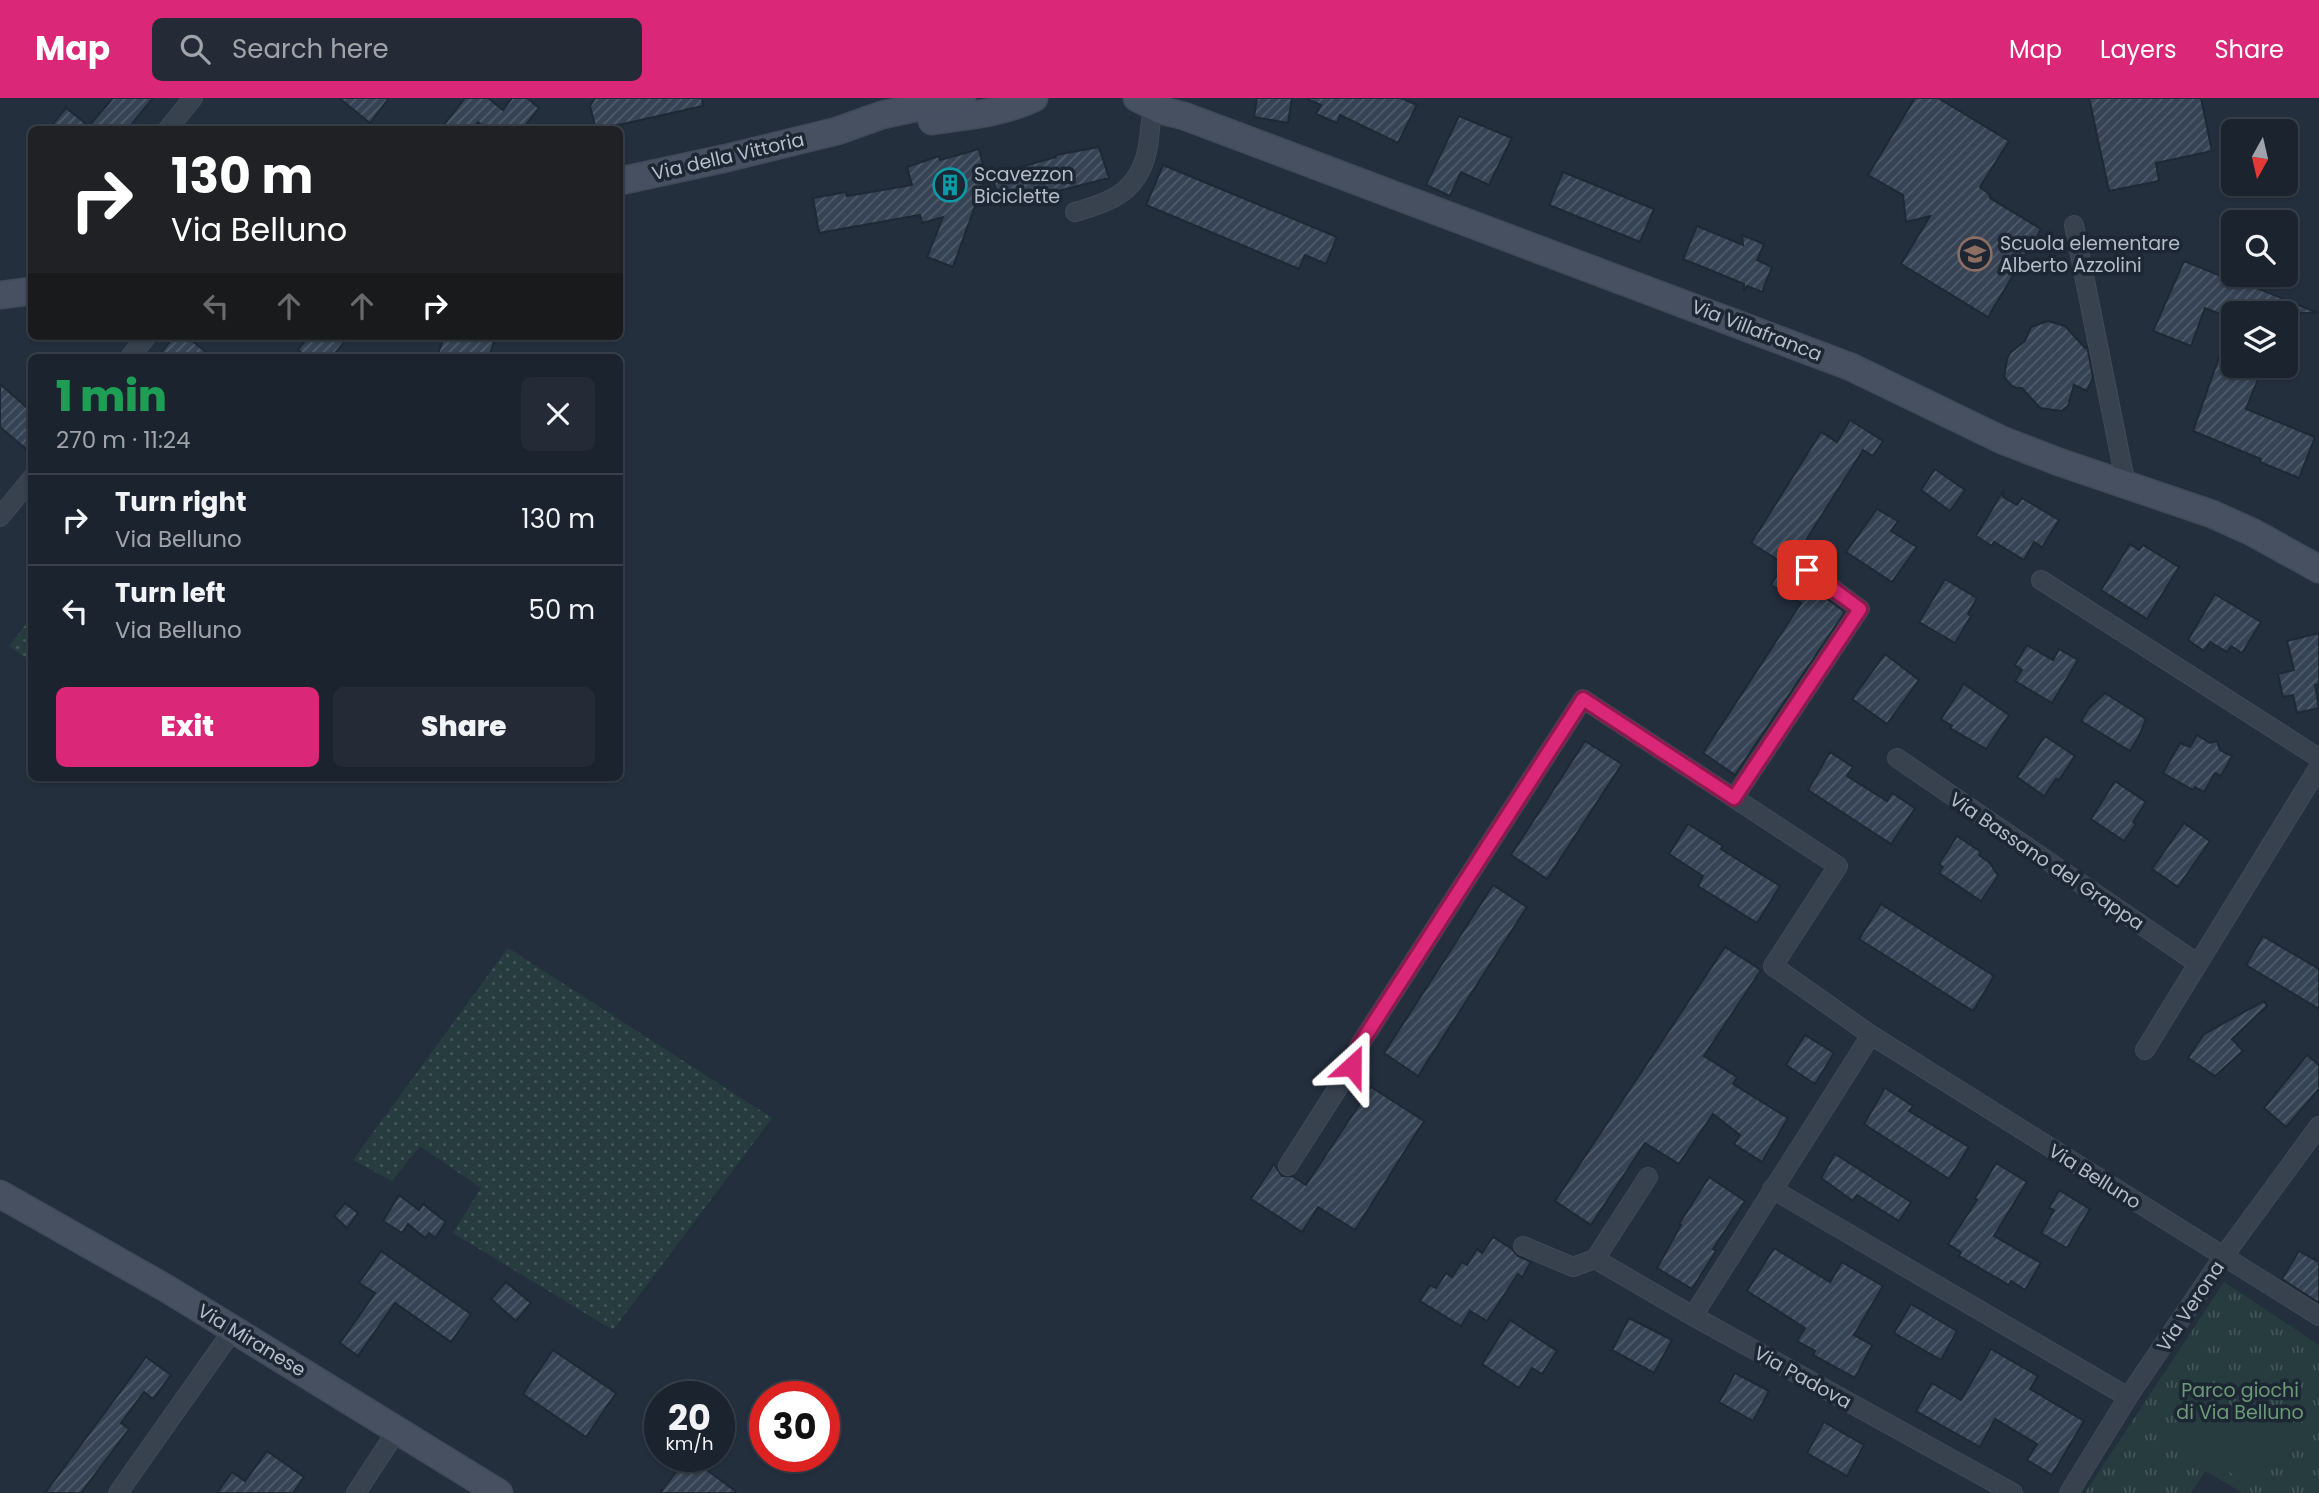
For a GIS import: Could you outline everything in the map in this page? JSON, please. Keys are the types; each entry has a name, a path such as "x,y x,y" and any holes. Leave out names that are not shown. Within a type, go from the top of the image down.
{"street":[{"path":"170,126 193,98"},
{"name":"Via della Vittoria","path":"623,180 727,158 837,131 883,116 962,98"},
{"name":"Via della Vittoria","path":"837,131 894,127 977,114 1022,104 1034,98"},
{"name":"Via Villafranca","path":"1075,212 1108,202 1124,193 1138,177 1147,150 1148,124 1161,105 1798,346 1876,378 2002,440 2059,463 2212,514 2252,532 2319,569"},
{"path":"2074,225 2126,485"},
{"path":"0,295 28,292"},
{"path":"132,354 144,340"},
{"path":"0,517 28,483"},
{"path":"1734,798 1860,609 1807,570"},
{"path":"2041,580 2319,758"},
{"name":"Via Belluno","path":"1289,1166 1352,1066 1359,1046 1583,699 1838,866 1773,966 1871,1035 2319,1316"},
{"name":"Via Bassano del Grappa","path":"1897,758 2197,963"},
{"path":"2145,1050 2319,766"},
{"path":"1693,1317 1871,1035"},
{"name":"Via Verona","path":"2069,1493 2127,1397 2223,1257 2319,1126"},
{"path":"2303,1146 2319,1155"},
{"path":"1524,1245 1573,1267 1595,1259 1648,1177"},
{"path":"1772,1189 2127,1397"},
{"name":"Via Miranese","path":"0,1195 169,1290 499,1493"},
{"name":"Via Padova","path":"1595,1259 1693,1317 2012,1493"},
{"path":"118,1493 233,1330"},
{"path":"356,1493 398,1429"}],"green space":[{"path":"28,622 28,659 9,646"},
{"path":"508,948 772,1118 613,1330 453,1233 481,1188 420,1146 392,1181 353,1160"},
{"name":"Parco giochi di Via Belluno","path":"2224,1282 2319,1345 2319,1493 2243,1493 2205,1471 2191,1493 2085,1493"},
{"path":"2197,1385 2284,1436 2253,1485 2168,1438"}],"building":[{"path":"113,98 153,98 130,126 89,126"},
{"path":"339,98 389,98 370,123"},
{"path":"465,98 488,98 503,110 512,98 527,98 539,108 525,126 482,126 478,122 475,126 443,126"},
{"path":"595,98 702,98 703,106 614,126 595,126 590,106"},
{"path":"1257,98 1292,98 1288,123 1254,117"},
{"path":"1305,98 1401,98 1417,105 1398,143 1340,115 1337,123 1316,114 1321,105"},
{"path":"1915,98 1938,98 2009,141 1980,187 1990,198 2041,229 1988,317 1901,264 1930,216 1906,222 1903,195 1868,175"},
{"path":"2089,98 2201,98 2212,151 2156,163 2159,181 2109,191"},
{"path":"66,108 89,126 51,126"},
{"path":"1459,116 1512,138 1489,185 1461,172 1450,196 1426,185"},
{"path":"1099,147 1109,178 1000,206 992,175 1056,155"},
{"path":"979,149 986,176 953,267 927,257 943,217 922,223 920,215 819,233 813,198 846,192 847,196 912,185 907,167 939,156 940,160"},
{"path":"1163,165 1337,237 1326,264 1305,255 1299,269 1146,205"},
{"path":"1563,172 1654,209 1640,242 1549,205"},
{"path":"1697,226 1743,245 1742,235 1764,244 1757,260 1772,267 1762,292 1747,286 1744,292 1744,284 1683,259"},
{"path":"2184,261 2221,276 2221,287 2254,287 2289,301 2221,301 2221,314 2205,308 2191,346 2153,331"},
{"path":"2298,305 2318,313 2298,313"},
{"path":"2048,321 2065,326 2085,348 2087,346 2093,377 2087,391 2074,385 2068,406 2061,411 2040,408 2022,388 2011,385 2004,377 2010,353 2025,341 2031,327"},
{"path":"171,340 191,340 208,354 160,354"},
{"path":"306,340 346,340 334,354 303,354 298,350"},
{"path":"443,340 495,340 490,354 438,354"},
{"path":"2219,357 2221,378 2258,378 2246,409 2315,437 2299,478 2193,431"},
{"path":"0,384 28,408 28,451 0,427"},
{"path":"1850,420 1883,441 1873,456 1863,450 1789,567 1800,579 1845,612 1735,775 1703,753 1801,603 1771,585 1784,564 1751,543 1821,432 1837,442"},
{"path":"1935,469 1965,490 1950,511 1921,490"},
{"path":"2003,491 2003,497 2017,505 2022,498 2059,520 2042,547 2034,542 2024,560 1994,542 1992,546 1976,536"},
{"path":"1877,509 1898,521 1891,531 1917,547 1892,582 1846,552"},
{"path":"2130,544 2139,550 2143,545 2179,567 2147,619 2101,590"},
{"path":"1945,579 1977,598 1968,614 1971,616 1955,643 1919,622"},
{"path":"2215,594 2261,622 2242,653 2231,646 2227,652 2210,642 2204,651 2188,640"},
{"path":"2319,633 2319,684 2315,685 2319,708 2297,713 2293,695 2283,697 2278,674 2294,670 2287,641"},
{"path":"2027,645 2053,660 2059,649 2078,660 2052,703 2015,681 2022,670 2015,665"},
{"path":"1885,654 1919,680 1887,724 1852,699"},
{"path":"1964,684 2009,715 1986,749 1950,728 1952,726 1941,719"},
{"path":"2105,693 2146,719 2130,751 2081,721 2089,708"},
{"path":"2197,735 2210,743 2217,741 2220,750 2232,756 2221,776 2215,773 2204,792 2195,787 2193,790 2163,773 2180,743 2190,747"},
{"path":"2045,736 2075,756 2044,796 2017,777"},
{"path":"1585,741 1622,764 1547,879 1511,855"},
{"path":"1830,752 1853,767 1847,776 1887,801 1892,793 1915,808 1891,844 1808,790"},
{"path":"2115,781 2146,802 2124,841 2091,819"},
{"path":"2184,823 2210,841 2178,887 2152,869"},
{"path":"1688,824 1723,846 1721,849 1780,886 1757,923 1698,886 1703,876 1669,854"},
{"path":"1957,836 1981,852 1979,855 1990,863 1998,876 1981,901 1939,873 1943,867 1939,864"},
{"path":"1493,885 1527,907 1418,1076 1384,1053"},
{"path":"1881,904 1994,976 1973,1011 1859,939"},
{"path":"2263,936 2319,969 2319,1009 2246,965"},
{"path":"1725,947 1761,970 1704,1056 1737,1077 1733,1084 1788,1118 1762,1162 1734,1144 1740,1135 1713,1114 1679,1164 1645,1143 1591,1225 1555,1201"},
{"path":"2264,1001 2267,1006 2232,1039 2243,1051 2215,1076 2188,1058 2204,1034"},
{"path":"1805,1035 1834,1053 1815,1084 1786,1065"},
{"path":"2307,1055 2319,1065 2319,1089 2286,1127 2264,1108"},
{"path":"1371,1087 1424,1121 1355,1230 1318,1207 1302,1232 1251,1199 1274,1164 1282,1176 1292,1176 1306,1185"},
{"path":"1885,1088 1913,1106 1909,1111 1969,1147 1949,1179 1864,1124"},
{"path":"1835,1154 1911,1202 1899,1221 1857,1195 1853,1201 1821,1178"},
{"path":"1996,1163 2027,1182 1994,1236 2041,1263 2025,1290 2011,1281 2009,1285 1959,1256 1961,1252 1948,1244 1977,1200 1975,1198"},
{"path":"1709,1177 1745,1201 1713,1249 1716,1251 1692,1289 1657,1268 1681,1225 1679,1224"},
{"path":"2059,1190 2090,1209 2067,1248 2041,1233 2054,1210 2049,1208"},
{"path":"399,1195 419,1210 423,1204 446,1222 435,1238 429,1233 425,1238 408,1224 402,1233 383,1221"},
{"path":"345,1203 358,1213 347,1228 334,1216"},
{"path":"1493,1237 1518,1256 1531,1262 1522,1277 1518,1274 1487,1321 1470,1311 1461,1326 1420,1301 1430,1285 1436,1288 1446,1273 1452,1277 1462,1262 1467,1265 1477,1249 1482,1253"},
{"path":"1774,1248 1830,1282 1842,1262 1883,1286 1854,1335 1872,1345 1855,1378 1813,1355 1815,1351 1797,1341 1805,1328 1747,1291"},
{"path":"381,1251 471,1314 451,1342 395,1303 358,1356 340,1343 375,1293 359,1283"},
{"path":"2299,1251 2319,1262 2319,1303 2282,1279"},
{"path":"506,1282 531,1303 516,1321 491,1299"},
{"path":"1911,1304 1957,1331 1941,1360 1894,1333"},
{"path":"1629,1318 1672,1340 1654,1373 1612,1350"},
{"path":"1510,1320 1557,1351 1542,1374 1532,1368 1519,1388 1482,1364"},
{"path":"1991,1349 2038,1376 2030,1389 2084,1421 2052,1475 2027,1460 2037,1444 1995,1419 1980,1447 1916,1411 1932,1383 1961,1400"},
{"path":"553,1350 616,1393 586,1437 523,1394"},
{"path":"146,1357 171,1375 153,1399 144,1392 121,1423 129,1429 81,1493 45,1493"},
{"path":"1735,1373 1769,1391 1753,1421 1719,1402"},
{"path":"1824,1422 1864,1445 1847,1476 1807,1453"},
{"path":"267,1451 304,1477 293,1493 217,1493 232,1472 245,1481"},
{"path":"676,1472 710,1472 738,1493 660,1493"}],"place":[{"name":"Scavezzon Biciclette","path":"950,185"},
{"name":"Scuola elementare Alberto Azzolini","path":"1975,254"}],"route":[{"path":"1352,1066 1359,1046 1583,699 1734,798 1860,609 1807,570"}]}
